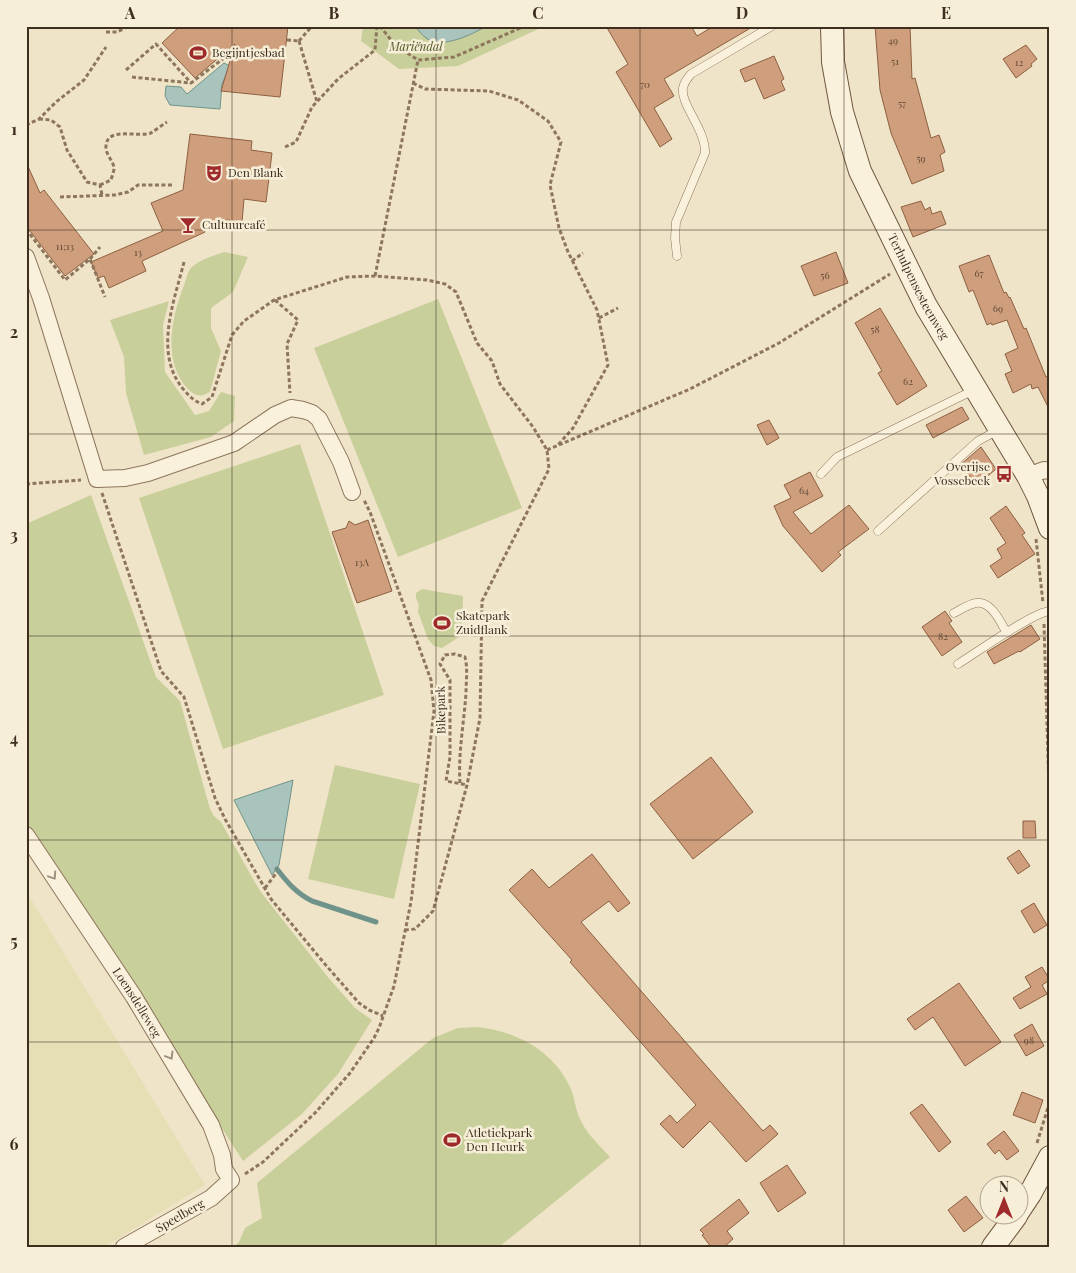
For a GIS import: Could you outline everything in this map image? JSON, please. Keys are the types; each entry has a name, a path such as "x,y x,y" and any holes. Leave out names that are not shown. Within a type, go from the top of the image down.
{"main road":[{"name":"Terhulpensesteenweg","path":"832,26 833,62 842,112 860,171 926,306 1028,476 1038,496 1042,530"},
{"path":"1028,1197 1050,1156"},
{"path":"993,1247 1009,1226"}],"street":[{"path":"26,256 98,479 124,478 148,473 234,443 275,415 291,408 312,413 318,418 345,471 352,492"},
{"path":"1028,476 1044,470 1050,471"},
{"name":"Loensdelleweg","path":"26,835 134,997 211,1124 222,1155 224,1169 231,1180"},
{"name":"Speelberg","path":"124,1247 211,1198 231,1180"}],"lane":[{"path":"677,256 676,222 705,153 705,144 683,95 684,82 691,74 772,26"},
{"path":"821,474 837,457 975,389"},
{"path":"878,531 978,441 1000,429"},
{"path":"954,613 976,603 985,603 1008,633"},
{"path":"958,664 1044,612 1050,611"}],"path":[{"path":"106,32 117,32 129,26"},
{"path":"299,41 312,26"},
{"path":"379,26 395,45 418,60 454,57 525,26"},
{"path":"285,146 296,142 316,102 338,79 375,50 379,26"},
{"path":"287,40 299,41"},
{"path":"299,41 316,102"},
{"path":"126,70 156,44 191,83"},
{"path":"26,125 39,119 56,102 84,80 106,47"},
{"path":"132,77 191,83 228,55"},
{"path":"375,276 418,60"},
{"path":"413,84 425,89 489,91 518,100 548,120 562,142 550,185 559,228 572,261 597,310 608,364 573,428 557,446"},
{"path":"39,119 51,120 60,127 67,150 87,182 100,185 111,180 114,167 107,153 106,145 108,139 116,134 128,133 138,135 151,133 167,122"},
{"path":"100,185 102,195"},
{"path":"60,197 115,195 128,192 138,185 173,185"},
{"path":"26,229 64,280 90,259 100,247"},
{"path":"572,261 583,253"},
{"path":"90,259 105,297"},
{"path":"184,262 169,320 168,341 170,367 180,385 193,400 202,404 212,397 232,335 244,321 274,300 347,277 375,276 427,280 445,284 456,292 477,343 492,360 500,384 533,427 547,450 549,469 482,600 480,718 467,785 433,911 415,929 405,930"},
{"path":"547,450 662,402 738,364 779,342 890,274"},
{"path":"274,300 298,320 287,344 291,408"},
{"path":"599,318 618,308"},
{"path":"26,484 98,479 161,671 184,697 218,805 271,899 324,964 359,1003 383,1016"},
{"path":"231,1180 252,1171 264,1162 315,1113 364,1054 374,1038 394,986 411,902 434,711 431,680 370,512 363,498 352,492"},
{"path":"1042,530 1043,600"},
{"name":"Bikepark","path":"455,654 464,658 467,666 465,713 459,765 460,783 446,781 450,757 450,680 440,664 445,655 455,654"},
{"path":"1045,654 1050,823"},
{"path":"460,783 467,785"},
{"path":"265,888 277,872"}],"shaded area":[{"path":"26,891 205,1185 104,1247 26,1247"}],"green space":[{"name":"Mariëndal","path":"363,26 545,26 458,66 399,69 361,41"},
{"path":"224,252 248,257 233,292 211,308 211,328 221,351 210,392 197,395 187,388 179,377 175,365 172,353 172,340 175,313 190,269 203,260"},
{"path":"438,299 522,508 398,557 314,348"},
{"path":"169,301 163,325 165,372 195,415 209,411 221,392 235,396 234,421 211,437 144,455 126,393 124,357 110,320"},
{"path":"300,444 384,695 223,749 139,498"},
{"path":"91,495 156,677 180,701 210,809 221,822 260,891 327,976 355,1008 372,1020 338,1074 302,1114 243,1161 26,825 26,524"},
{"name":"Skatepark Zuidflank","path":"422,589 463,596 462,635 442,648 434,646 428,639 418,612 419,605 416,593"},
{"path":"335,765 420,784 394,899 308,879"},
{"name":"Atletiekpark Den Heurk","path":"476,1027 504,1032 517,1037 542,1052 552,1061 562,1072 569,1085 583,1126 610,1157 499,1247 233,1247 239,1242 245,1228 262,1218 257,1183 433,1038 458,1028"}],"water":[{"path":"415,26 487,26 457,40 440,42 426,38"},
{"path":"224,63 230,66 222,84 220,109 170,105 165,96 166,86 181,87 187,94"},
{"path":"293,780 279,865 272,875 234,800"}],"building":[{"path":"180,26 288,26 280,97 221,91 235,44 195,78 162,43"},
{"path":"606,26 691,26 697,36 714,26 754,26 664,79 674,96 654,108 672,139 660,147 616,72 628,64"},
{"path":"875,26 910,26 912,79 915,78 931,138 939,135 945,152 940,155 944,171 912,184 891,133 880,90"},
{"path":"1026,45 1037,59 1031,64 1032,66 1016,78 1003,59"},
{"path":"774,56 784,79 781,81 785,90 764,99 755,78 745,82 740,70"},
{"path":"190,134 252,141 251,150 272,153 266,202 244,199 242,222 227,220 204,229 205,232 142,261 146,271 109,288 104,276 98,278 91,262 163,231 151,203 183,190"},
{"path":"26,162 40,193 44,190 94,254 65,276 26,226"},
{"path":"921,201 925,210 930,207 932,214 941,211 946,224 913,237 901,207"},
{"path":"836,252 848,283 814,296 801,266"},
{"path":"989,255 1004,293 1006,292 1010,297 1024,329 1026,328 1046,377 1050,375 1050,411 1038,387 1032,389 1031,384 1013,393 1005,374 1012,371 1005,354 1018,348 1007,320 987,325 973,290 969,292 959,266"},
{"path":"880,308 927,386 897,405 878,373 882,371 855,323"},
{"path":"962,407 969,419 933,438 926,425"},
{"path":"769,420 779,438 767,445 757,425"},
{"path":"981,447 996,469 977,485 960,465"},
{"path":"810,472 823,496 793,512 811,534 849,505 869,529 838,552 841,555 822,572 783,526 774,506 791,498 784,485"},
{"path":"1006,506 1025,533 1022,535 1035,554 998,578 990,566 1002,558 997,549 1006,543 990,518"},
{"path":"368,520 392,591 357,603 332,532 346,528 349,521 355,525"},
{"path":"945,611 952,621 949,623 962,642 942,656 922,627"},
{"path":"1031,625 1040,639 1020,652 994,664 987,652"},
{"path":"711,757 753,812 693,859 650,804"},
{"path":"1023,821 1035,821 1036,838 1023,838"},
{"path":"1019,850 1030,866 1018,874 1007,858"},
{"path":"592,854 630,903 618,912 609,901 581,922 763,1131 770,1125 778,1134 746,1162 710,1121 683,1148 660,1124 670,1115 677,1123 696,1105 570,962 572,960 509,890 532,869 549,888"},
{"path":"1034,903 1047,925 1034,933 1021,911"},
{"path":"1042,967 1050,980 1042,985 1047,994 1020,1009 1013,998 1031,987 1025,977"},
{"path":"959,983 1001,1042 965,1066 933,1017 915,1030 907,1019"},
{"path":"1032,1024 1044,1046 1026,1056 1014,1035"},
{"path":"1022,1092 1043,1100 1035,1123 1013,1115"},
{"path":"922,1104 951,1142 939,1152 910,1113"},
{"path":"1004,1131 1019,1151 1007,1160 999,1150 995,1154 987,1144"},
{"path":"787,1165 806,1193 778,1212 760,1183"},
{"path":"966,1196 978,1212 978,1222 964,1232 948,1210"},
{"path":"739,1199 749,1213 727,1231 733,1239 724,1247 711,1247 700,1230"}],"waterway":[{"path":"277,869 292,887 312,901 376,922"}],"place":[{"name":"Begijntjesbad","path":"198,53"},
{"name":"Den Blank","path":"214,173"},
{"name":"Cultuurcafé","path":"188,225"},
{"name":"Overijse Vossebeek","path":"1004,474"},
{"name":"Skatepark Zuidflank","path":"442,623"},
{"name":"Atletiekpark Den Heurk","path":"452,1140"}]}
